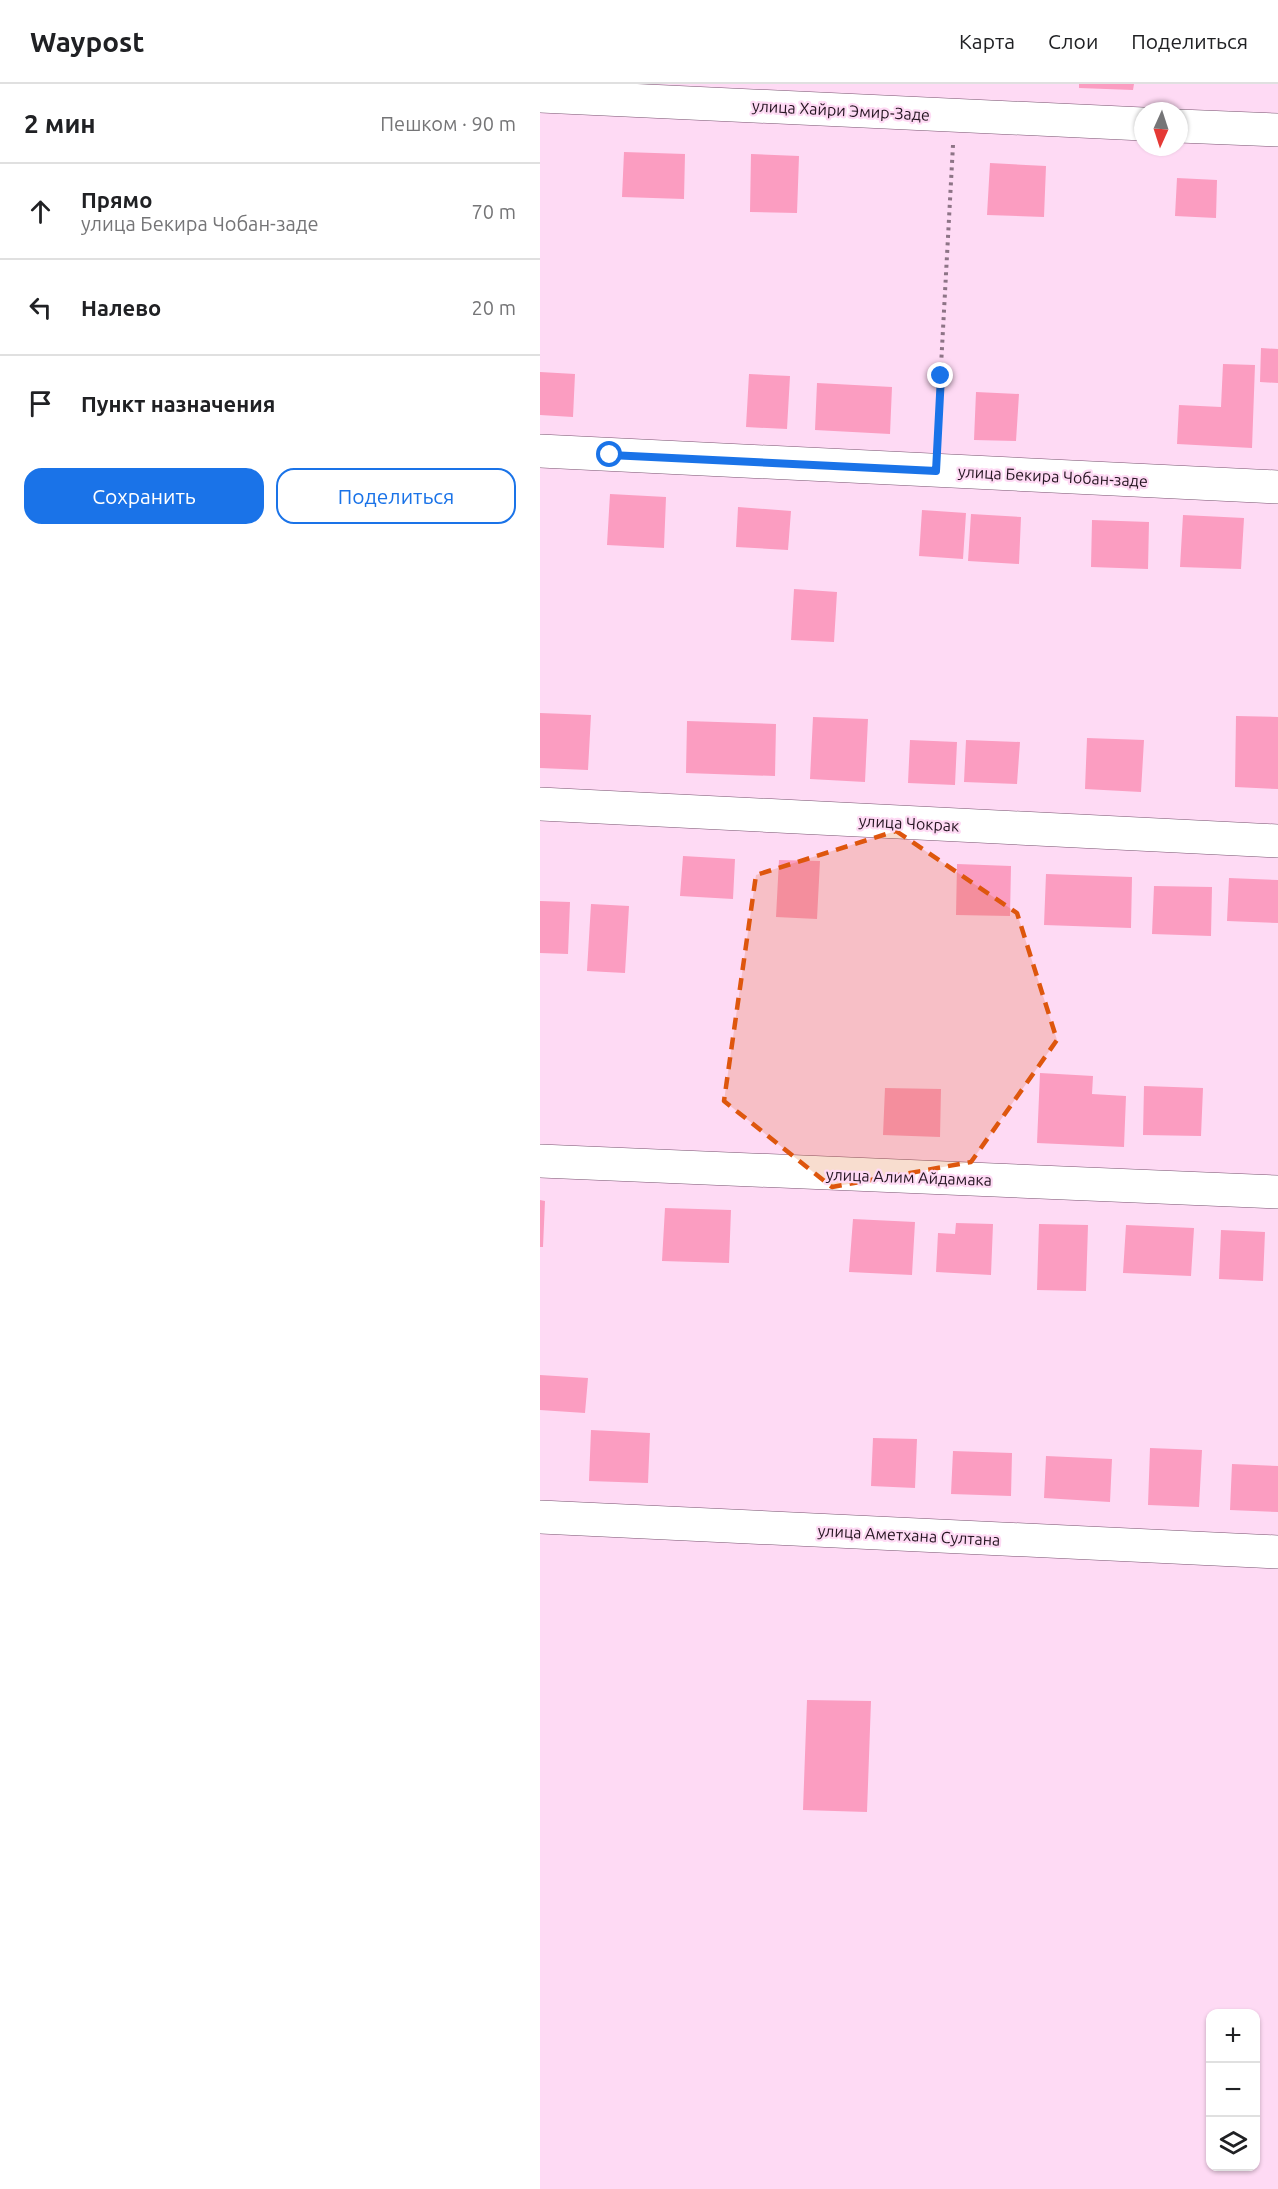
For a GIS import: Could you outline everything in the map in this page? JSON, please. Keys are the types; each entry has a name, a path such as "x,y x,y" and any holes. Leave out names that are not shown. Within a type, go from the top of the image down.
{"street":[{"name":"улица Хайри Эмир-Заде","path":"540,96 1134,124"},
{"path":"1188,126 1278,130"},
{"name":"улица Бекира Чобан-заде","path":"540,451 1278,487"},
{"name":"улица Чокрак","path":"540,804 1278,842"},
{"name":"улица Алим Айдамака","path":"540,1161 1278,1192"},
{"name":"улица Аметхана Султана","path":"540,1517 1278,1552"}],"path":[{"path":"936,471 954,116"}],"highlighted area":[{"path":"896,831 1017,913 1057,1040 971,1162 832,1187 724,1101 756,875"}],"building":[{"path":"1079,84 1134,84 1133,90 1079,88"},
{"path":"624,152 685,154 684,199 622,197"},
{"path":"751,154 799,156 797,213 750,212"},
{"path":"990,163 1046,166 1044,217 987,215"},
{"path":"1177,178 1217,180 1216,218 1175,216"},
{"path":"1261,348 1278,349 1278,383 1260,382"},
{"path":"1223,364 1255,365 1252,448 1177,444 1179,405 1221,407"},
{"path":"540,372 575,374 573,417 540,415"},
{"path":"749,374 790,376 787,429 746,427"},
{"path":"817,383 892,387 890,434 815,430"},
{"path":"976,392 1019,394 1016,441 974,440"},
{"path":"610,494 666,497 664,548 607,545"},
{"path":"738,507 791,511 788,550 736,547"},
{"path":"922,510 966,513 963,559 919,556"},
{"path":"971,514 1021,517 1019,564 968,561"},
{"path":"1183,515 1244,518 1241,569 1180,567"},
{"path":"1092,520 1149,522 1148,569 1091,567"},
{"path":"794,589 837,592 834,642 791,640"},
{"path":"540,713 591,715 588,770 540,768"},
{"path":"1236,716 1278,717 1278,789 1235,787"},
{"path":"813,717 868,719 865,782 810,779"},
{"path":"687,721 776,724 775,776 686,773"},
{"path":"1087,738 1144,740 1141,792 1085,789"},
{"path":"910,740 957,742 955,785 908,783"},
{"path":"966,740 1020,742 1017,784 964,782"},
{"path":"683,856 735,859 733,899 680,896"},
{"path":"779,860 820,861 817,919 776,917"},
{"path":"957,864 1011,866 1010,916 956,915"},
{"path":"1046,874 1132,877 1131,928 1044,925"},
{"path":"1229,878 1278,880 1278,923 1227,921"},
{"path":"1154,886 1212,887 1211,936 1152,934"},
{"path":"540,901 570,902 568,954 540,953"},
{"path":"591,904 629,906 625,973 587,971"},
{"path":"1040,1073 1093,1076 1092,1094 1126,1096 1124,1147 1037,1143"},
{"path":"1144,1086 1203,1088 1201,1136 1143,1135"},
{"path":"885,1088 941,1089 940,1137 883,1135"},
{"path":"540,1200 545,1201 543,1247 540,1247"},
{"path":"665,1208 731,1210 729,1263 662,1261"},
{"path":"853,1219 915,1222 912,1275 849,1272"},
{"path":"956,1223 993,1224 991,1275 936,1272 938,1233 955,1234"},
{"path":"1039,1224 1088,1225 1086,1291 1037,1290"},
{"path":"1126,1225 1194,1228 1191,1276 1123,1273"},
{"path":"1221,1230 1265,1232 1263,1281 1219,1279"},
{"path":"540,1375 588,1378 585,1413 540,1410"},
{"path":"591,1430 650,1433 648,1483 589,1481"},
{"path":"873,1438 917,1439 915,1488 871,1486"},
{"path":"1150,1448 1202,1450 1199,1507 1148,1505"},
{"path":"953,1451 1012,1453 1011,1496 951,1494"},
{"path":"1046,1456 1112,1459 1110,1502 1044,1498"},
{"path":"1232,1464 1278,1466 1278,1512 1230,1510"},
{"path":"807,1700 871,1701 867,1812 803,1810"}],"route":[{"path":"610,455 936,471 941,376"}]}
